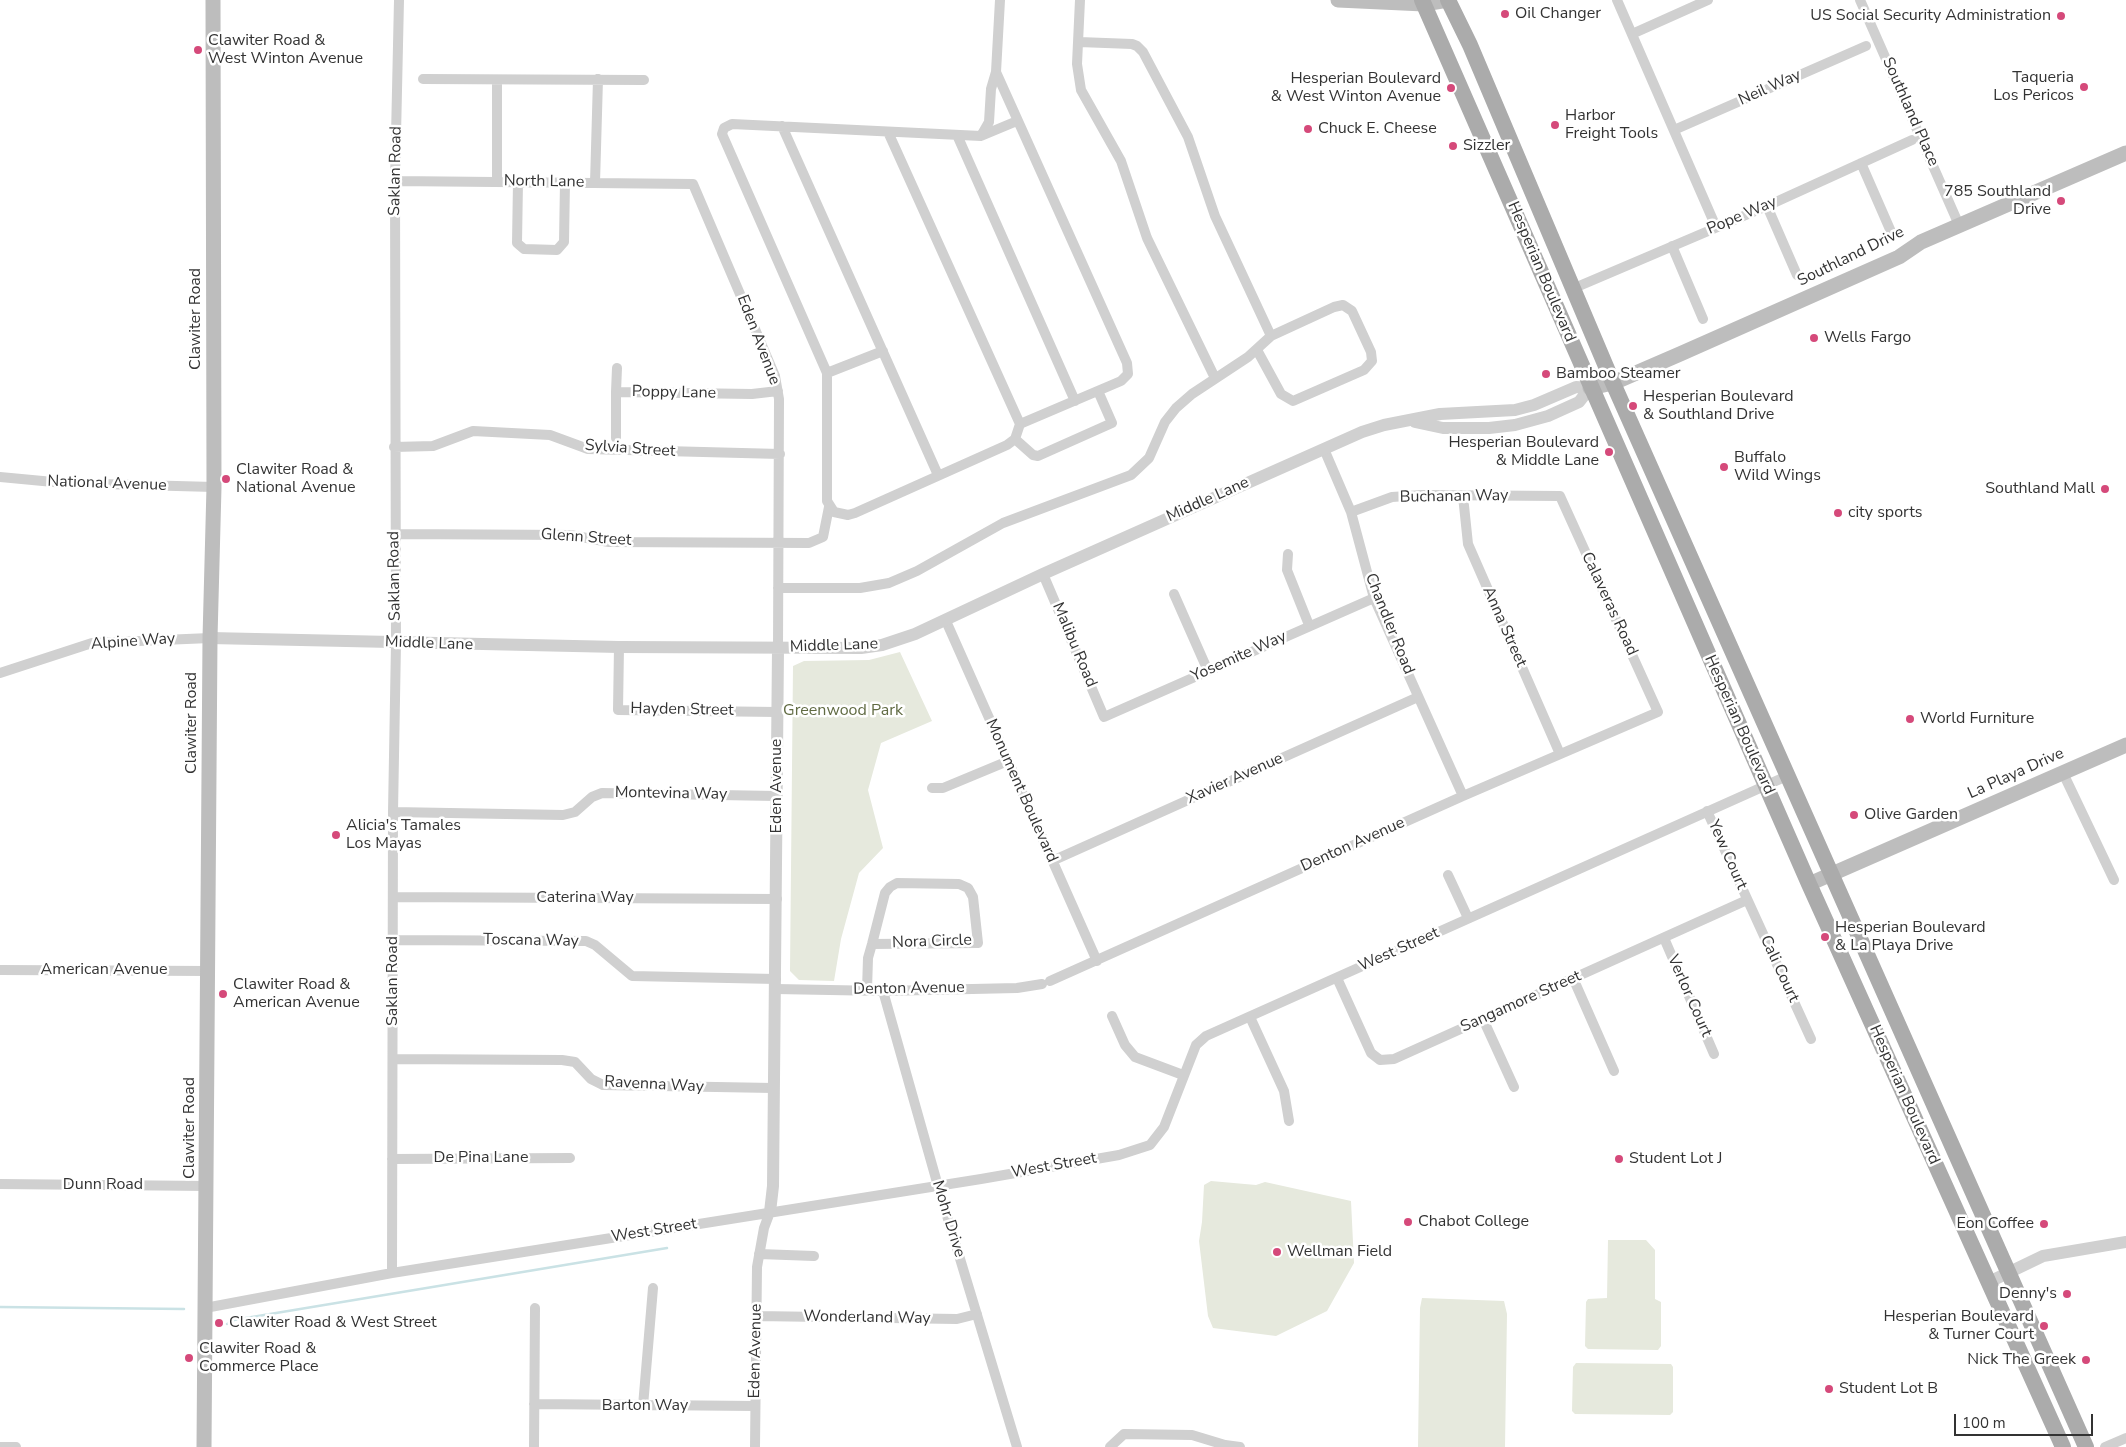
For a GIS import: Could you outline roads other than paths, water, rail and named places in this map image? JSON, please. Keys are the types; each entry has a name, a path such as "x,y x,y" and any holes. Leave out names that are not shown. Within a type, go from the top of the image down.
{"main road":[{"name":"Clawiter Road","path":"204,1447 210,638 214,487 213,0"},
{"path":"1338,0 1423,2 1448,0"},
{"name":"Hesperian Boulevard","path":"1448,0 1470,45 1613,383 2086,1447"},
{"name":"Hesperian Boulevard","path":"1423,2 1590,388 1809,884 2063,1447"},
{"name":"Southland Drive","path":"1590,388 1613,383 1899,257 1921,242 2126,153"},
{"name":"La Playa Drive","path":"1809,884 2126,745"}],"street":[{"name":"Saklan Road","path":"392,1273 393,812 396,644 394,447 395,181 399,0"},
{"path":"981,136 989,122 991,89 996,72 1000,0"},
{"path":"1080,0 1077,72 1082,90 1121,161 1148,238 1215,378"},
{"path":"1617,0 1716,227"},
{"path":"1632,34 1708,0"},
{"name":"Southland Place","path":"1860,0 1959,225"},
{"path":"1079,42 1132,44 1143,52 1188,137 1215,216 1271,336"},
{"name":"Neil Way","path":"1674,130 1866,46"},
{"path":"996,72 1127,364 1128,374 1125,378 1098,391 1020,424"},
{"path":"423,79 644,80"},
{"path":"596,183 598,79"},
{"path":"497,80 497,182"},
{"path":"888,132 1020,424 1015,439 855,513 839,514 829,507 827,501 827,373 722,134 726,125 981,136 1017,120"},
{"path":"782,126 938,475"},
{"path":"957,135 1075,401"},
{"name":"Pope Way","path":"1572,289 1766,206 1912,140"},
{"path":"1861,163 1892,234"},
{"name":"North Lane","path":"395,181 693,184"},
{"path":"518,182 517,243 524,249 557,250 564,242 565,182"},
{"name":"Eden Avenue","path":"693,184 775,376 778,390 780,454 773,1196 759,1254 756,1316 755,1447"},
{"path":"1766,206 1797,275"},
{"path":"1672,246 1703,319"},
{"path":"778,588 860,588 889,583 917,571 1003,524 1131,475 1149,458 1165,422 1176,408 1215,378 1257,350 1271,336 1334,307 1343,305 1350,308 1371,352 1372,361 1364,370 1293,401 1281,394 1257,350"},
{"path":"827,373 883,351"},
{"path":"616,392 617,368"},
{"name":"Middle Lane","path":"210,638 396,644 619,647 861,648 882,645 946,621 1044,574 1370,430 1440,414 1515,410 1534,405 1576,387 1590,388"},
{"name":"Poppy Lane","path":"616,438 616,392 752,394 778,390"},
{"path":"1015,439 1033,455 1038,456 1112,423 1098,391"},
{"name":"Sylvia Street","path":"394,447 433,446 473,431 550,435 588,449 780,454"},
{"name":"Chandler Road","path":"1324,449 1350,512 1374,598 1463,796"},
{"name":"National Avenue","path":"0,477 64,483 214,487"},
{"name":"Anna Street","path":"1463,496 1468,544 1560,754"},
{"name":"Buchanan Way","path":"1350,512 1392,497 1560,496"},
{"name":"Calaveras Road","path":"1560,496 1658,712"},
{"name":"Glenn Street","path":"395,534 570,535 608,542 809,543 823,537 829,507"},
{"path":"1288,554 1287,570 1309,625"},
{"name":"Malibu Road","path":"1044,574 1104,717"},
{"path":"1174,594 1208,671"},
{"name":"Yosemite Way","path":"1104,717 1309,625 1374,598"},
{"name":"Monument Boulevard","path":"946,621 1097,961"},
{"name":"Alpine Way","path":"0,673 92,642 210,638"},
{"name":"Hayden Street","path":"619,647 618,710 777,712"},
{"name":"Xavier Avenue","path":"1052,861 1418,697"},
{"name":"Denton Avenue","path":"776,984 883,991 1017,988 1046,982 1097,961 1463,796 1658,712"},
{"path":"932,788 943,788 1008,761"},
{"path":"2063,773 2114,880"},
{"name":"West Street","path":"205,1308 392,1273 938,1186 1119,1155 1150,1146 1164,1127 1182,1075 1196,1045 1206,1036 1787,776"},
{"name":"Montevina Way","path":"393,812 563,814 575,812 592,798 611,793 776,796"},
{"name":"Yew Court","path":"1707,811 1747,900"},
{"path":"1448,875 1468,918"},
{"name":"Nora Circle","path":"867,990 868,958 885,893 896,883 959,884 968,888 973,897 978,943 872,944"},
{"name":"Caterina Way","path":"393,897 777,899"},
{"name":"Sangamore Street","path":"1337,978 1371,1053 1380,1060 1394,1059 1747,900"},
{"name":"Cali Court","path":"1747,900 1811,1039"},
{"name":"Verlor Court","path":"1664,938 1714,1054"},
{"name":"Toscana Way","path":"393,940 586,941 596,945 632,976 776,984"},
{"name":"American Avenue","path":"0,970 209,971"},
{"path":"1573,978 1614,1071"},
{"name":"Mohr Drive","path":"883,991 938,1186 1017,1447"},
{"path":"1112,1016 1125,1045 1135,1057 1182,1075"},
{"path":"1250,1017 1284,1091 1289,1121"},
{"path":"1483,1018 1514,1087"},
{"name":"Ravenna Way","path":"393,1059 562,1060 575,1062 591,1079 603,1085 773,1088"},
{"name":"De Pina Lane","path":"392,1159 570,1158"},
{"name":"Dunn Road","path":"0,1184 207,1186"},
{"path":"1989,1282 2043,1256 2126,1242"},
{"path":"759,1254 814,1256"},
{"path":"643,1406 653,1288"},
{"path":"534,1447 535,1308"},
{"name":"Wonderland Way","path":"756,1316 957,1319 977,1314"},
{"name":"Barton Way","path":"534,1404 755,1406"},
{"path":"1110,1447 1124,1434 1192,1435 1225,1445 1240,1447"},
{"path":"2105,1447 2126,1438"},
{"path":"0,1447 16,1447"}],"waterway":[{"path":"227,1324 234,1320 667,1248"},
{"path":"0,1307 184,1309"}],"place":[{"name":"Oil Changer","path":"1505,14"},
{"name":"US Social Security Administration","path":"2061,16"},
{"name":"Clawiter Road & West Winton Avenue","path":"198,50"},
{"name":"Taqueria Los Pericos","path":"2084,87"},
{"name":"Hesperian Boulevard & West Winton Avenue","path":"1451,88"},
{"name":"Harbor Freight Tools","path":"1555,125"},
{"name":"Chuck E. Cheese","path":"1308,129"},
{"name":"Sizzler","path":"1453,146"},
{"name":"785 Southland Drive","path":"2061,201"},
{"name":"Wells Fargo","path":"1814,338"},
{"name":"Bamboo Steamer","path":"1546,374"},
{"name":"Hesperian Boulevard & Southland Drive","path":"1633,406"},
{"name":"Hesperian Boulevard & Middle Lane","path":"1609,452"},
{"name":"Buffalo Wild Wings","path":"1724,467"},
{"name":"Clawiter Road & National Avenue","path":"226,479"},
{"name":"Southland Mall","path":"2105,489"},
{"name":"city sports","path":"1838,513"},
{"name":"World Furniture","path":"1910,719"},
{"name":"Olive Garden","path":"1854,815"},
{"name":"Alicia's Tamales Los Mayas","path":"336,835"},
{"name":"Hesperian Boulevard & La Playa Drive","path":"1825,937"},
{"name":"Clawiter Road & American Avenue","path":"223,994"},
{"name":"Student Lot J","path":"1619,1159"},
{"name":"Chabot College","path":"1408,1222"},
{"name":"Eon Coffee","path":"2044,1224"},
{"name":"Wellman Field","path":"1277,1252"},
{"name":"Denny's","path":"2067,1294"},
{"name":"Clawiter Road & West Street","path":"219,1323"},
{"name":"Hesperian Boulevard & Turner Court","path":"2044,1326"},
{"name":"Clawiter Road & Commerce Place","path":"189,1358"},
{"name":"Nick The Greek","path":"2086,1360"},
{"name":"Student Lot B","path":"1829,1389"}],"park label":[{"name":"Greenwood Park","path":"843,711"}]}
